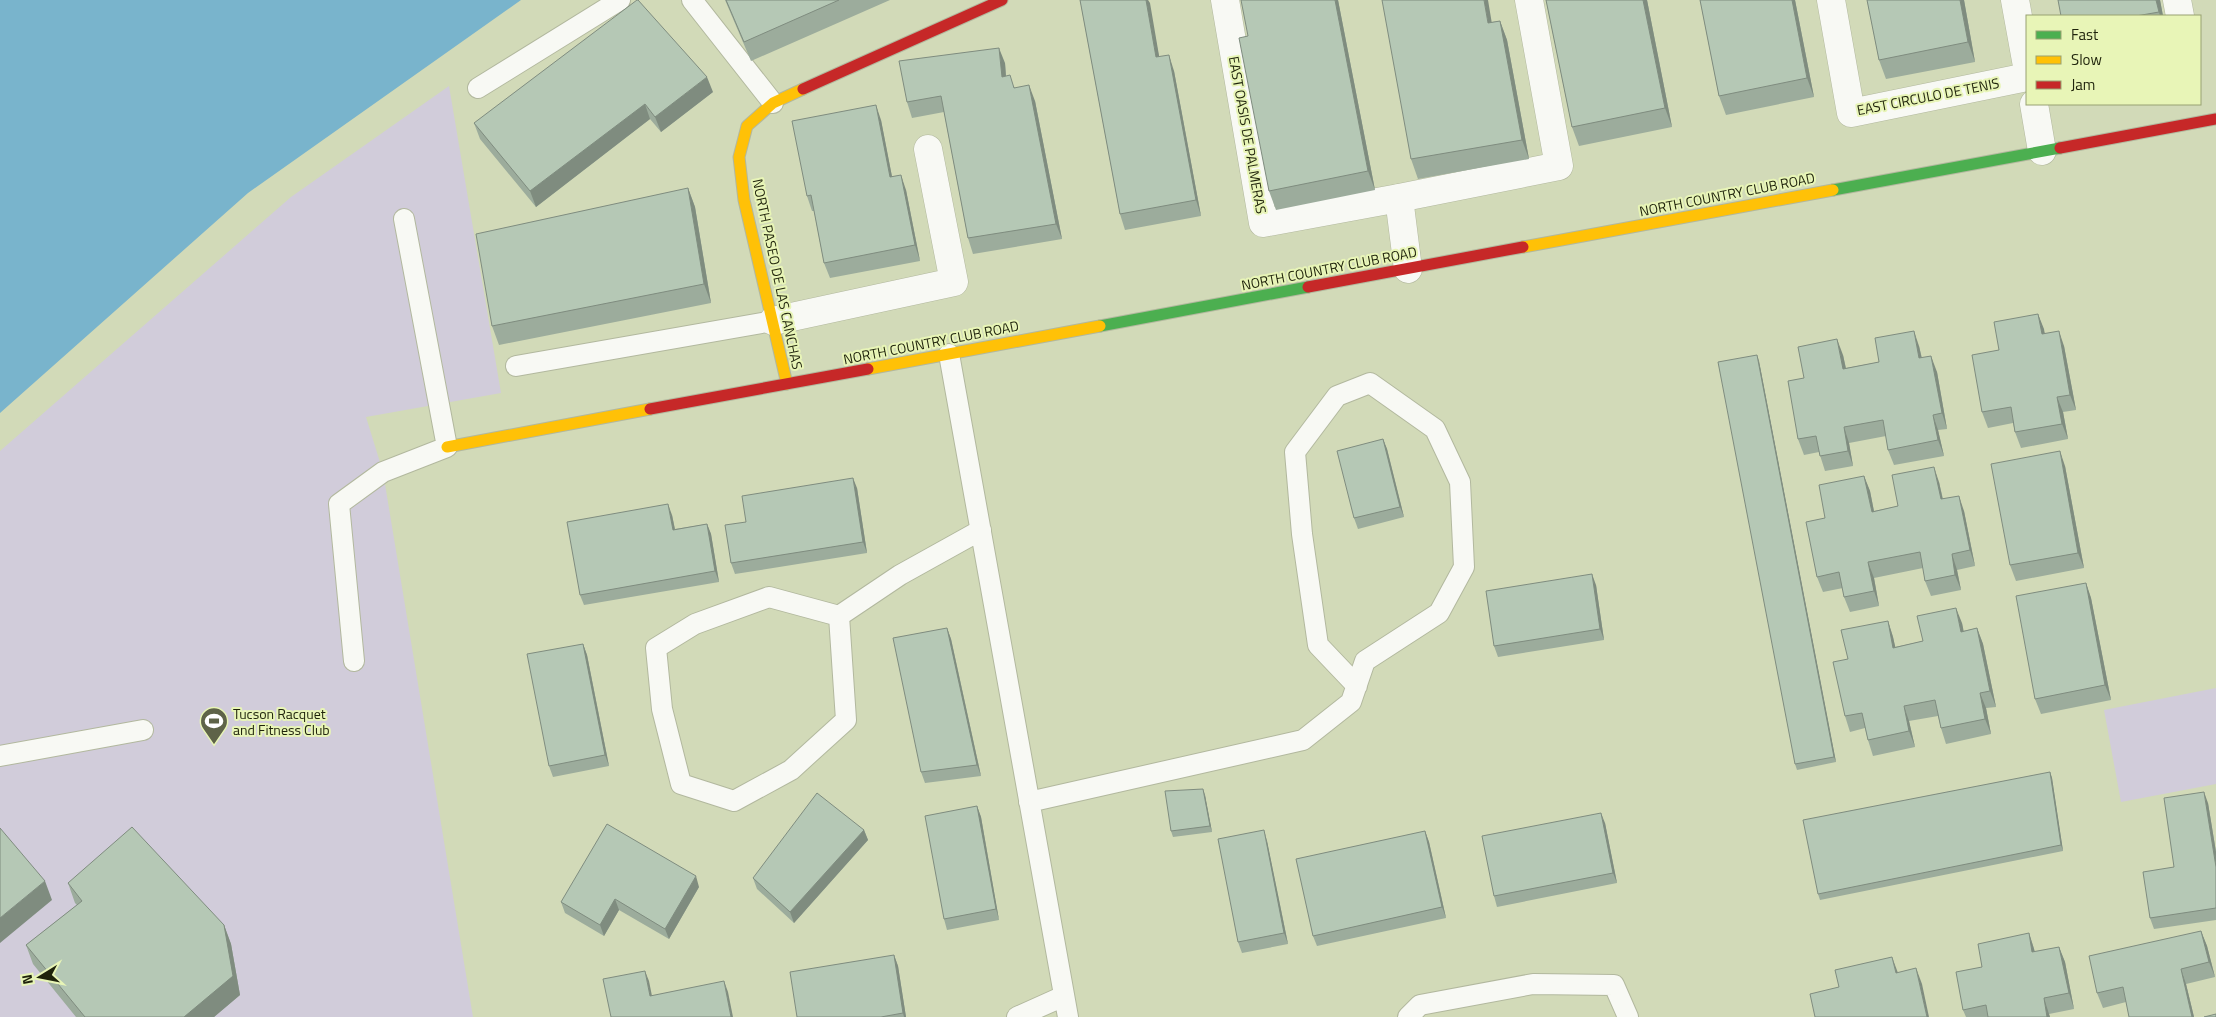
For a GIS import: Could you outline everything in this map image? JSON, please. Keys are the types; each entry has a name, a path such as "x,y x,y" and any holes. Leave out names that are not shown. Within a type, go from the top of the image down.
{"street":[{"name":"NORTH PASEO DE LAS CANCHAS","path":"787,384 744,200 739,157 747,126 772,103 1002,0"},
{"name":"EAST OASIS DE PALMERAS","path":"1225,0 1263,223 1399,198"},
{"path":"1408,269 1399,198 1559,166 1529,0"},
{"name":"EAST CIRCULO DE TENIS","path":"1831,0 1852,113 2026,77"},
{"path":"2015,0 2026,60"},
{"path":"2176,0 2180,15"},
{"path":"2034,105 2042,151"},
{"name":"NORTH COUNTRY CLUB ROAD","path":"448,447 2216,119"},
{"path":"773,322 954,282 928,149"}],"lane":[{"path":"478,88 620,0"},
{"path":"692,0 772,103"},
{"path":"354,661 340,504 382,472 448,447 404,218"},
{"path":"516,366 773,322"},
{"path":"949,354 1068,1017"},
{"path":"1029,802 1304,740 1351,702 1357,686 1365,661 1439,613 1464,567 1460,482 1435,429 1370,383 1337,396 1295,452 1302,534 1318,645 1357,686"},
{"path":"839,616 846,720 791,770 734,801 681,784 662,709 656,648 695,624 769,597 839,616 900,575 981,530"},
{"path":"0,756 144,730"},
{"path":"1408,1017 1420,1005 1532,984 1614,985 1628,1017"},
{"path":"1016,1017 1064,996"}],"shaded area":[{"name":"Tucson Racquet and Fitness Club","path":"449,86 501,393 366,417 383,472 473,1017 0,1017 0,451 291,197"},
{"path":"2216,688 2216,784 2121,802 2104,710"}],"water":[{"path":"0,0 521,0 248,193 0,413"}],"building":[{"path":"637,0 707,77 655,117 645,104 530,191 474,123"},
{"path":"726,0 839,0 744,42"},
{"path":"1080,0 1146,0 1156,57 1169,55 1196,200 1120,214"},
{"path":"1241,0 1335,0 1368,171 1269,191 1239,38 1248,36"},
{"path":"1382,0 1484,0 1488,23 1500,21 1522,140 1411,159"},
{"path":"1546,0 1643,0 1665,108 1572,127"},
{"path":"1700,0 1792,0 1807,78 1719,96"},
{"path":"1867,0 1960,0 1968,42 1879,60"},
{"path":"2058,0 2156,0 2159,12 2142,15 2061,15"},
{"path":"999,48 1002,77 1010,75 1014,88 1029,85 1056,224 968,238 941,96 907,102 899,61"},
{"path":"876,105 890,177 901,175 915,245 824,263 811,195 807,196 792,121"},
{"path":"688,188 704,284 492,326 476,234"},
{"path":"2038,314 2042,334 2059,331 2070,395 2057,397 2062,424 2015,432 2011,407 1982,412 1972,355 1999,350 1994,322"},
{"path":"1914,331 1919,358 1931,356 1942,413 1933,415 1938,440 1888,450 1883,420 1844,427 1848,451 1820,456 1816,436 1798,439 1788,381 1804,378 1798,347 1837,339 1843,369 1879,362 1875,338"},
{"path":"1757,355 1834,757 1795,764 1718,362"},
{"path":"1383,439 1400,507 1354,518 1337,451"},
{"path":"2060,451 2078,553 2010,565 1991,464"},
{"path":"1934,467 1941,499 1959,496 1970,550 1952,554 1955,575 1925,581 1920,552 1868,562 1874,591 1844,597 1839,572 1817,577 1806,522 1825,518 1819,485 1864,476 1872,512 1898,506 1892,475"},
{"path":"853,478 863,542 731,563 725,525 746,522 742,496"},
{"path":"668,504 673,530 707,524 715,571 580,595 567,522"},
{"path":"1592,574 1600,629 1494,646 1486,591"},
{"path":"2086,583 2105,685 2035,699 2016,596"},
{"path":"1956,608 1961,632 1977,628 1990,691 1980,693 1985,719 1941,728 1935,700 1904,706 1909,731 1868,740 1862,713 1845,716 1833,662 1848,659 1841,630 1888,621 1893,648 1923,641 1917,616"},
{"path":"947,628 977,765 921,772 893,638"},
{"path":"583,644 605,755 549,766 527,654"},
{"path":"2050,772 2061,845 1818,894 1803,820"},
{"path":"1203,789 1210,826 1171,831 1165,791"},
{"path":"2204,792 2216,867 2216,908 2150,918 2143,872 2174,867 2164,798"},
{"path":"817,793 864,830 790,912 753,878"},
{"path":"977,806 996,909 944,919 925,816"},
{"path":"1601,813 1613,873 1494,896 1482,836"},
{"path":"607,824 696,876 665,929 615,899 600,925 561,902"},
{"path":"132,827 224,925 233,976 184,1017 85,1017 26,945 82,901 68,883"},
{"path":"0,828 45,881 0,918"},
{"path":"1264,830 1284,933 1238,942 1218,839"},
{"path":"1425,831 1442,907 1313,936 1296,859"},
{"path":"2201,931 2209,962 2181,969 2192,1017 2129,1017 2123,987 2097,993 2089,956"},
{"path":"2029,933 2032,952 2059,947 2069,993 2044,998 2047,1017 1988,1017 1986,1005 1963,1010 1956,972 1982,967 1978,944"},
{"path":"894,955 903,1013 881,1017 797,1017 790,972"},
{"path":"1892,957 1896,973 1916,968 1927,1017 1815,1017 1810,994 1839,987 1835,970"},
{"path":"645,971 650,996 724,981 731,1017 611,1017 603,979"},
{"path":"2216,1014 2216,1017 2204,1017"}],"traffic: fast":[{"path":"1833,190 2060,148"},
{"path":"1100,326 1308,287"}],"traffic: slow":[{"path":"787,384 744,200 739,157 747,126 773,103 803,89"},
{"path":"1523,247 1833,190"},
{"path":"868,369 1100,326"},
{"path":"447,447 650,409"}],"traffic: jam":[{"path":"803,89 1002,0"},
{"path":"2060,148 2216,119"},
{"path":"1308,287 1523,247"},
{"path":"650,409 868,369"}],"place":[{"name":"Tucson Racquet and Fitness Club","path":"214,745"}]}
